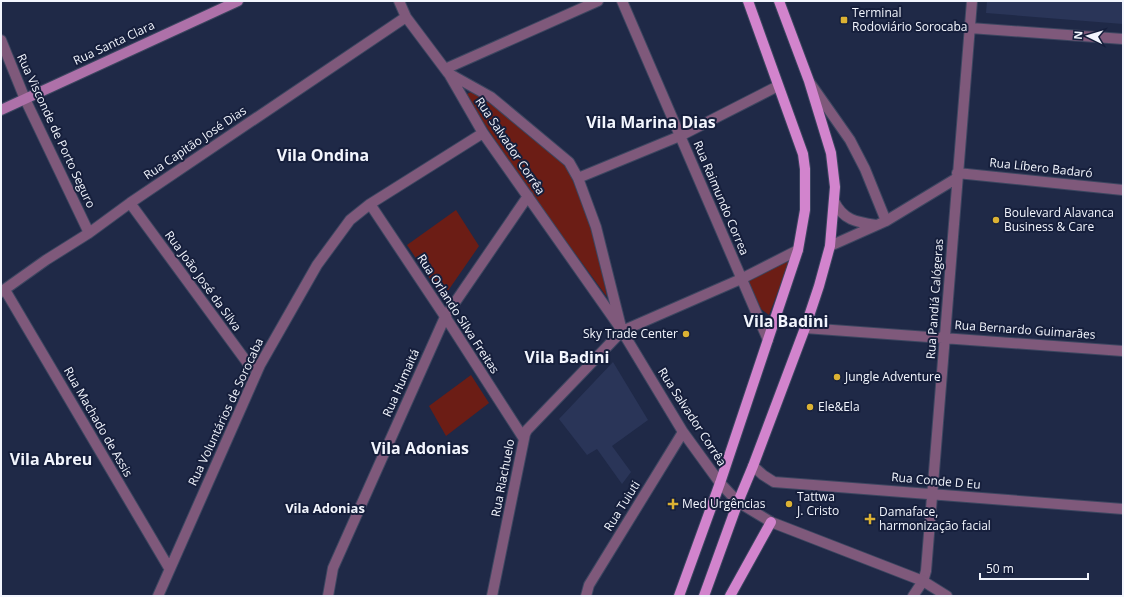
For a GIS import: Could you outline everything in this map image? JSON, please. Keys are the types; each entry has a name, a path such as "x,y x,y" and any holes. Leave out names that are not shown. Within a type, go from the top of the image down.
{"main road":[{"name":"Rua Santa Clara","path":"1,110 238,1"},
{"path":"679,596 720,483 798,250 805,210 806,169 803,154 748,1"},
{"path":"704,596 738,502 805,328 830,246 835,187 831,153 809,81 779,1"},
{"path":"730,596 771,522"}],"street":[{"name":"Rua Salvador Corrêa","path":"399,1 406,17 446,71 483,133 622,331 683,432 720,483 738,502 771,522 923,581 947,596"},
{"path":"446,71 598,1"},
{"name":"Rua Raimundo Correa","path":"622,1 768,340"},
{"name":"Rua Pandiá Calógeras","path":"912,596 923,581 926,571 972,1"},
{"name":"Rua Capitão José Dias","path":"3,291 46,260 89,233 130,203 406,17"},
{"path":"970,28 1123,39"},
{"name":"Rua Visconde de Porto Seguro","path":"1,40 25,99 89,233"},
{"name":"Rua Salvador Corrêa","path":"446,71 491,97 569,162 578,178 596,227 622,331"},
{"path":"809,81 850,140 886,220"},
{"name":"Rua Salvador Corrêa","path":"460,94 472,86"},
{"path":"578,178 680,136 778,86"},
{"name":"Rua Voluntários de Sorocaba","path":"158,596 260,365 318,265 350,220 370,204 483,133"},
{"path":"830,246 886,220 957,176"},
{"name":"Rua Líbero Badaró","path":"957,176 1123,190"},
{"name":"Rua Humaitá","path":"328,596 333,568 445,317 528,196"},
{"path":"834,201 837,208 845,217 855,221 876,225"},
{"name":"Rua João José da Silva","path":"130,203 249,365 260,365"},
{"name":"Rua Orlando Silva Freitas","path":"370,204 524,439"},
{"path":"622,331 741,279 798,250"},
{"name":"Rua Machado de Assis","path":"3,291 170,568"},
{"name":"Rua Bernardo Guimarães","path":"805,328 1123,351"},
{"name":"Rua Riachuelo","path":"492,596 527,430 622,331"},
{"name":"Rua Tuiuti","path":"586,596 589,585 683,432"},
{"name":"Rua Conde D Eu","path":"753,466 774,482 1123,509"}],"shaded area":[{"path":"987,1 1123,1 1123,24 986,13"},
{"path":"473,91 495,105 566,164 594,232 607,297 530,192 465,95"},
{"path":"456,210 479,246 443,298 407,245"},
{"path":"790,260 769,315 761,309 748,280"},
{"path":"613,362 648,420 612,446 631,472 622,484 597,449 587,455 559,419"},
{"path":"471,375 489,403 446,436 429,406"}],"place":[{"name":"Terminal Rodoviário Sorocaba","path":"844,20"},
{"name":"Boulevard Alavanca Business & Care","path":"996,220"},
{"name":"Sky Trade Center","path":"686,334"},
{"name":"Jungle Adventure","path":"837,377"},
{"name":"Ele&Ela","path":"810,407"},
{"name":"Med Urgências","path":"673,504"},
{"name":"Tattwa J. Cristo","path":"789,504"},
{"name":"Damaface, harmonização facial","path":"870,519"}],"district":[{"name":"Vila Marina Dias","path":"651,122"},
{"name":"Vila Ondina","path":"323,155"},
{"name":"Vila Badini","path":"786,321"},
{"name":"Vila Badini","path":"567,357"},
{"name":"Vila Adonias","path":"420,448"},
{"name":"Vila Abreu","path":"51,459"},
{"name":"Vila Adonias","path":"325,508"}]}
